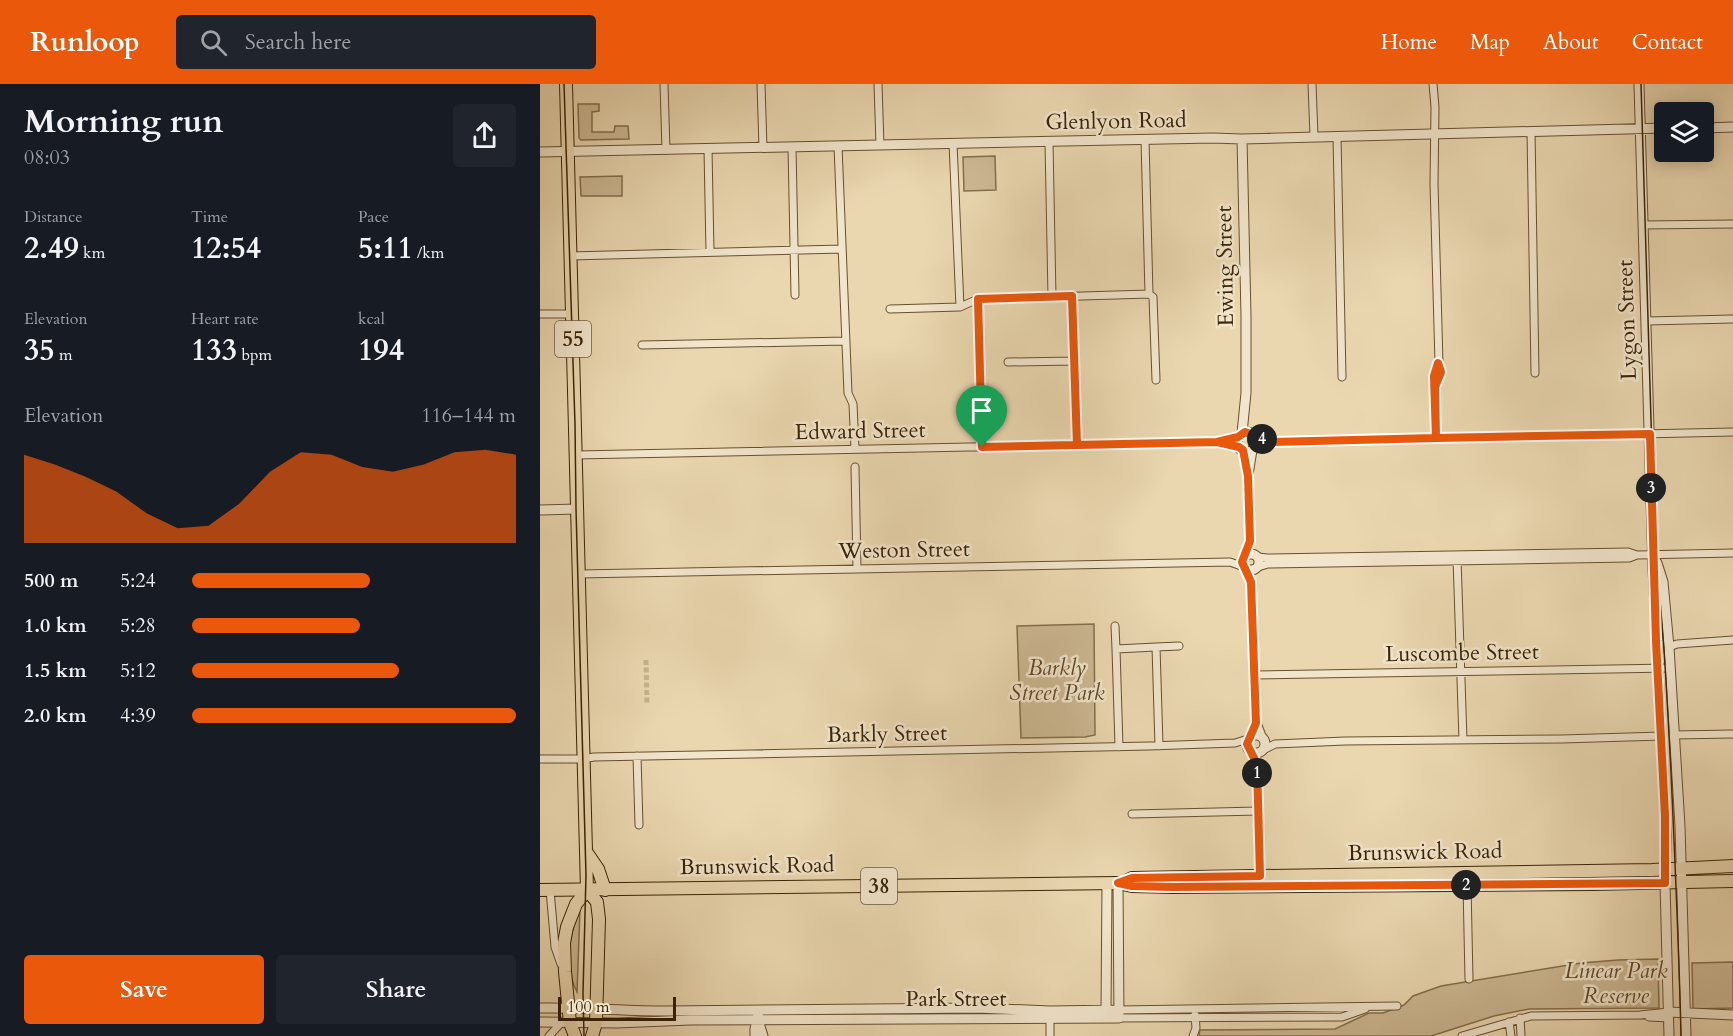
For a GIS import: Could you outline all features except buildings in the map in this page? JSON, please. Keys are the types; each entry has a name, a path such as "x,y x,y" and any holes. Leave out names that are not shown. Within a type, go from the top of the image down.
{"main road":[{"name":"55","path":"566,84 587,890 597,902 599,920 597,1008 592,1036"},
{"path":"586,852 598,869 605,890"},
{"name":"Brunswick Road","path":"545,890 1112,883 1132,878 1260,881 1467,878 1592,871 1733,867"},
{"path":"1592,871 1592,884"},
{"name":"Brunswick Road","path":"1467,878 1592,884 1733,881"},
{"path":"567,1036 566,1023 569,1008 564,972 564,943 567,927 577,902 587,890"},
{"path":"566,1023 575,1036"},
{"name":"55","path":"596,1023 602,1036"}],"street":[{"path":"664,84 666,150"},
{"path":"761,84 763,148"},
{"path":"878,84 880,145"},
{"path":"1312,84 1314,136"},
{"path":"1433,84 1438,363 1441,372 1435,387 1436,438"},
{"name":"Lygon Street","path":"1639,84 1657,669 1666,835 1669,1036"},
{"path":"1714,128 1733,127"},
{"name":"Glenlyon Road","path":"540,152 1654,129"},
{"path":"1531,132 1535,374"},
{"path":"1337,136 1342,377"},
{"name":"Ewing Street","path":"1242,139 1247,442 1256,744"},
{"path":"1145,140 1149,294 1153,297 1156,380"},
{"path":"1049,142 1052,297"},
{"path":"953,143 960,307"},
{"path":"838,146 848,393 853,404 855,449"},
{"path":"792,147 795,295"},
{"path":"708,149 710,252"},
{"path":"1643,225 1733,224"},
{"path":"570,256 842,249"},
{"path":"890,309 960,307 978,299 1149,294"},
{"path":"1072,296 1077,445"},
{"path":"978,299 982,447"},
{"path":"540,314 572,314"},
{"path":"1646,321 1733,319"},
{"path":"642,345 846,341"},
{"path":"1008,362 1074,361"},
{"name":"Edward Street","path":"576,455 1733,432"},
{"path":"855,467 857,569"},
{"path":"540,510 577,509"},
{"name":"Weston Street","path":"579,574 1230,562 1268,564 1546,557 1628,552 1637,555 1733,553"},
{"name":"Lygon Street","path":"1653,554 1662,582 1669,647 1681,868 1686,1036"},
{"path":"1457,559 1463,740"},
{"path":"1115,626 1119,747"},
{"path":"1669,647 1677,644 1733,640"},
{"path":"1116,649 1179,646"},
{"path":"1156,647 1159,746"},
{"name":"Luscombe Street","path":"1254,675 1670,668"},
{"path":"1260,881 1256,744 1733,734"},
{"name":"Barkly Street","path":"540,759 1256,744"},
{"path":"637,756 639,825"},
{"path":"1132,814 1258,811"},
{"path":"1467,878 1469,979"},
{"path":"1106,1010 1112,883"},
{"path":"1112,883 1118,1014"},
{"path":"545,890 555,947 564,972"},
{"name":"Park Street","path":"540,1008 597,1008 666,1016 1118,1014 1196,1018 1342,1017 1370,1006"},
{"name":"Park Street","path":"1050,1014 1106,1010 1118,1014 1195,1009 1397,1006"},
{"path":"1193,1036 1196,1028 1195,1009"},
{"path":"1050,1014 1050,1036"},
{"path":"755,1036 754,1029 758,1015"},
{"path":"758,1015 763,1036"},
{"path":"1462,1036 1520,1018 1538,1015 1702,1017 1733,1015"},
{"name":"Park Street","path":"540,1022 649,1023 666,1016"},
{"path":"1520,1018 1521,1036"},
{"path":"1509,1022 1511,1036"},
{"path":"549,1036 566,1023"}],"green space":[{"path":"578,104 599,104 599,111 592,112 592,132 614,132 615,126 628,126 629,139 581,140 579,138"},
{"path":"995,156 996,190 964,191 963,157"},
{"path":"622,176 622,196 581,196 580,177"},
{"name":"Barkly Street Park","path":"1094,624 1095,735 1021,738 1017,626"},
{"path":"580,910 577,992 570,972 569,951 572,930"},
{"name":"Linear Park Reserve","path":"1658,959 1659,1008 1529,1009 1494,1016 1431,1036 1199,1036 1200,1030 1335,1029 1369,1013 1383,1013 1404,1005 1413,996 1441,986 1581,963"},
{"path":"1733,962 1733,1008 1693,1009 1692,963"}],"tunnel":[{"path":"646,660 647,704"}],"tram line":[{"path":"564,84 586,875 584,1036"},
{"path":"1641,84 1655,554 1668,717 1681,1036"}],"route":[{"path":"982,447 978,299 1072,296 1077,445 1147,444 1217,442 1238,437 1245,432 1272,442 1436,438 1435,387 1441,372 1438,363 1434,376 1436,438 1650,434 1653,568 1665,816 1665,883 1173,887 1132,886 1118,883 1132,878 1260,876 1257,764 1247,744 1256,723 1251,582 1242,562 1250,541 1248,476 1243,450 1217,442 1077,445 982,447"}]}
